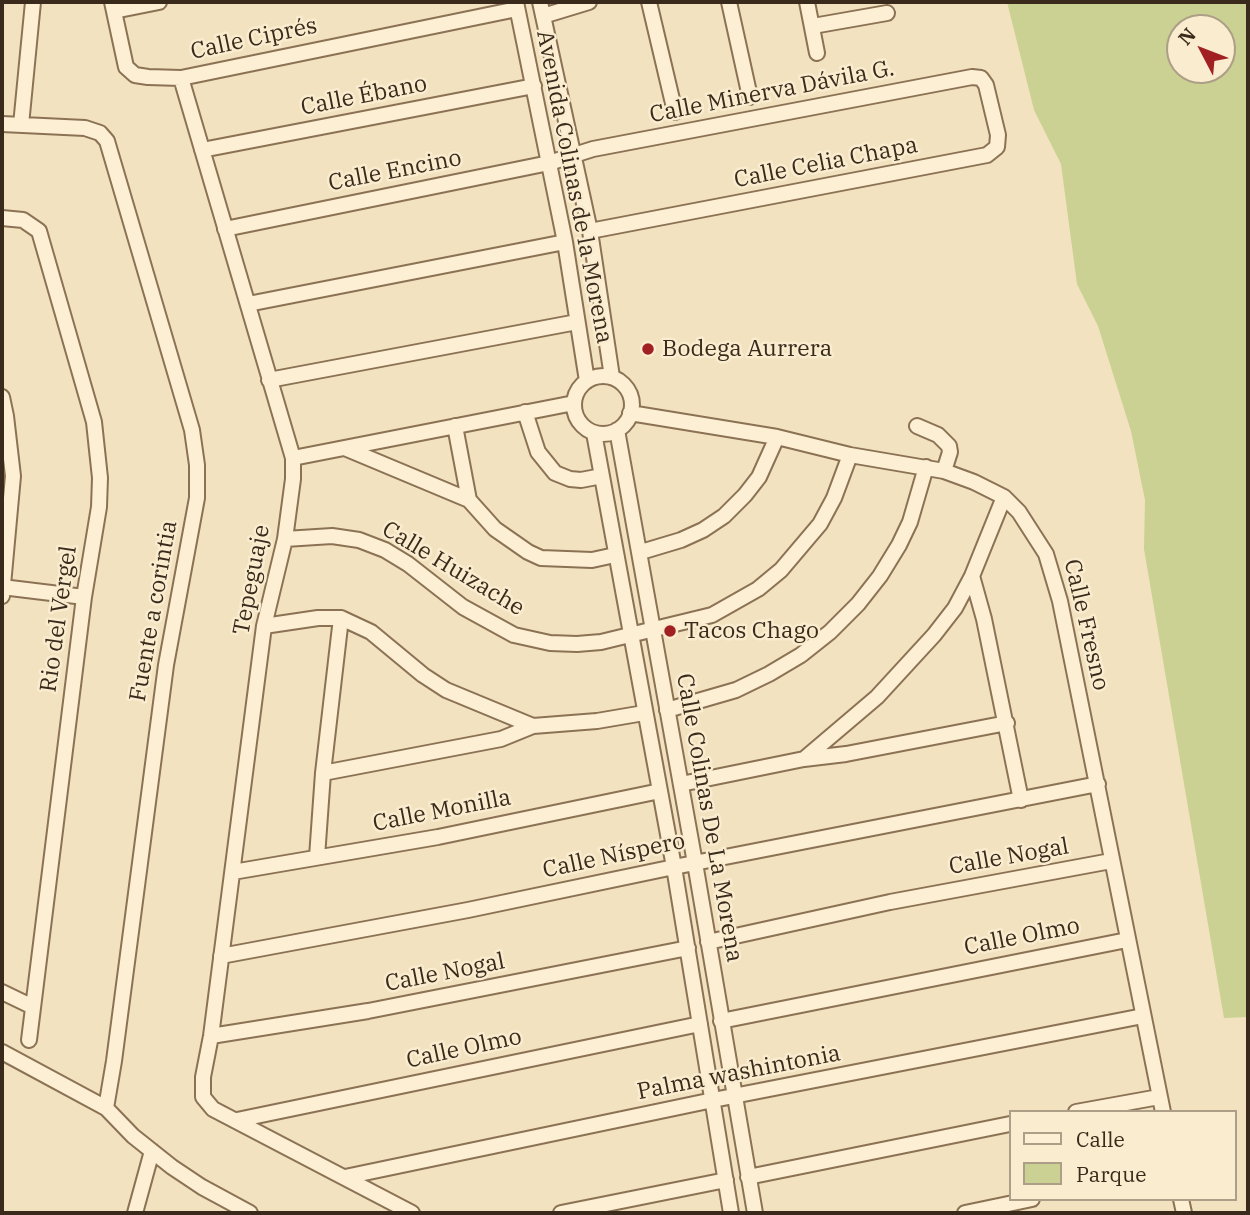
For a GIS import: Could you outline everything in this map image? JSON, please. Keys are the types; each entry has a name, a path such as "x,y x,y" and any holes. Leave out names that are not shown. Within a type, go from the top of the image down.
{"street":[{"path":"2,124 20,125 33,2"},
{"path":"113,6 159,2"},
{"path":"541,9 589,2"},
{"path":"649,2 675,113"},
{"path":"729,2 750,97"},
{"path":"807,2 817,53"},
{"name":"Calle Ciprés","path":"113,6 126,67 141,77 181,78 516,5"},
{"name":"Avenida Colinas de la Morena","path":"516,5 565,242 587,381"},
{"name":"Avenida Colinas de la Morena","path":"541,9 590,231 612,377"},
{"path":"813,26 887,13"},
{"name":"Calle Minerva Dávila G.","path":"573,156 607,146 972,77 981,78"},
{"name":"Tepeguaje","path":"181,78 293,458 285,539 264,626 211,1035 201,1089 206,1103 237,1121"},
{"name":"Calle Celia Chapa","path":"590,231 987,155 997,147 998,135 986,85 981,78"},
{"name":"Calle Ébano","path":"202,150 534,86"},
{"name":"Fuente a corintia","path":"20,125 85,128 100,133 107,141 192,430 198,480 166,664 106,1108"},
{"name":"Calle Encino","path":"225,229 573,156"},
{"name":"Rio del Vergel","path":"2,218 23,220 39,231 88,398 99,451 99,508 83,597 29,1040"},
{"path":"248,304 565,242"},
{"path":"269,380 577,322"},
{"path":"594,377 612,377 626,388 632,404 628,420 610,433 594,433 581,425 574,403 580,387 587,381 594,377"},
{"path":"2,397 13,476 2,590 83,597"},
{"path":"293,458 574,403"},
{"path":"525,412 538,452 555,472 570,479 581,480 603,476"},
{"name":"Calle Fresno","path":"630,413 777,437 850,455 944,471 1004,497 1033,531 1046,554 1053,576 1098,784 1111,862 1162,1110"},
{"path":"454,425 468,500"},
{"path":"917,426 938,435 947,443 950,452 944,471"},
{"name":"Calle Colinas De La Morena","path":"617,430 755,1213"},
{"name":"Calle Colinas De La Morena","path":"594,433 674,867 732,1213"},
{"path":"640,552 692,535 724,516 759,477 777,437"},
{"path":"347,449 468,500 495,529 541,558 592,560 615,555"},
{"name":"Calle Huizache","path":"285,539 332,536 359,540 386,550 463,607 514,635 550,643 577,644 652,631 712,615 758,589 781,570 820,524 834,498 850,455"},
{"path":"667,710 736,690 801,655 830,632 858,604 899,545 910,522 926,467"},
{"path":"804,759 850,721 908,666 955,608 972,576 1004,497"},
{"path":"972,576 1007,723 1021,800"},
{"path":"264,626 318,618 341,618 371,632 415,669 446,690 533,726"},
{"path":"317,857 323,772 341,618"},
{"path":"323,772 501,739 533,726 597,721 644,713"},
{"path":"681,784 1007,723"},
{"name":"Calle Níspero","path":"221,956 468,910 1098,784"},
{"name":"Calle Monilla","path":"233,872 438,837 660,791"},
{"name":"Calle Nogal","path":"708,942 890,902 1111,862"},
{"name":"Calle Olmo","path":"721,1021 1127,940"},
{"name":"Calle Nogal","path":"211,1035 368,1011 688,948"},
{"path":"2,992 33,1007"},
{"name":"Palma washintonia","path":"345,1177 713,1100 1143,1016"},
{"name":"Calle Olmo","path":"237,1121 700,1024"},
{"path":"2,1052 106,1108 152,1151 202,1187 250,1213"},
{"path":"1087,1110 1159,1097"},
{"path":"237,1121 412,1213"},
{"path":"748,1177 1009,1124"},
{"path":"135,1213 152,1151"},
{"path":"561,1213 726,1180"},
{"path":"965,1213 1022,1201"}],"green space":[{"path":"1007,2 1248,2 1248,1017 1224,1018 1144,549 1145,500 1131,431 1098,326 1077,284 1061,164 1034,110"}],"place":[{"name":"Bodega Aurrera","path":"648,349"},
{"name":"Tacos Chago","path":"670,631"}]}
